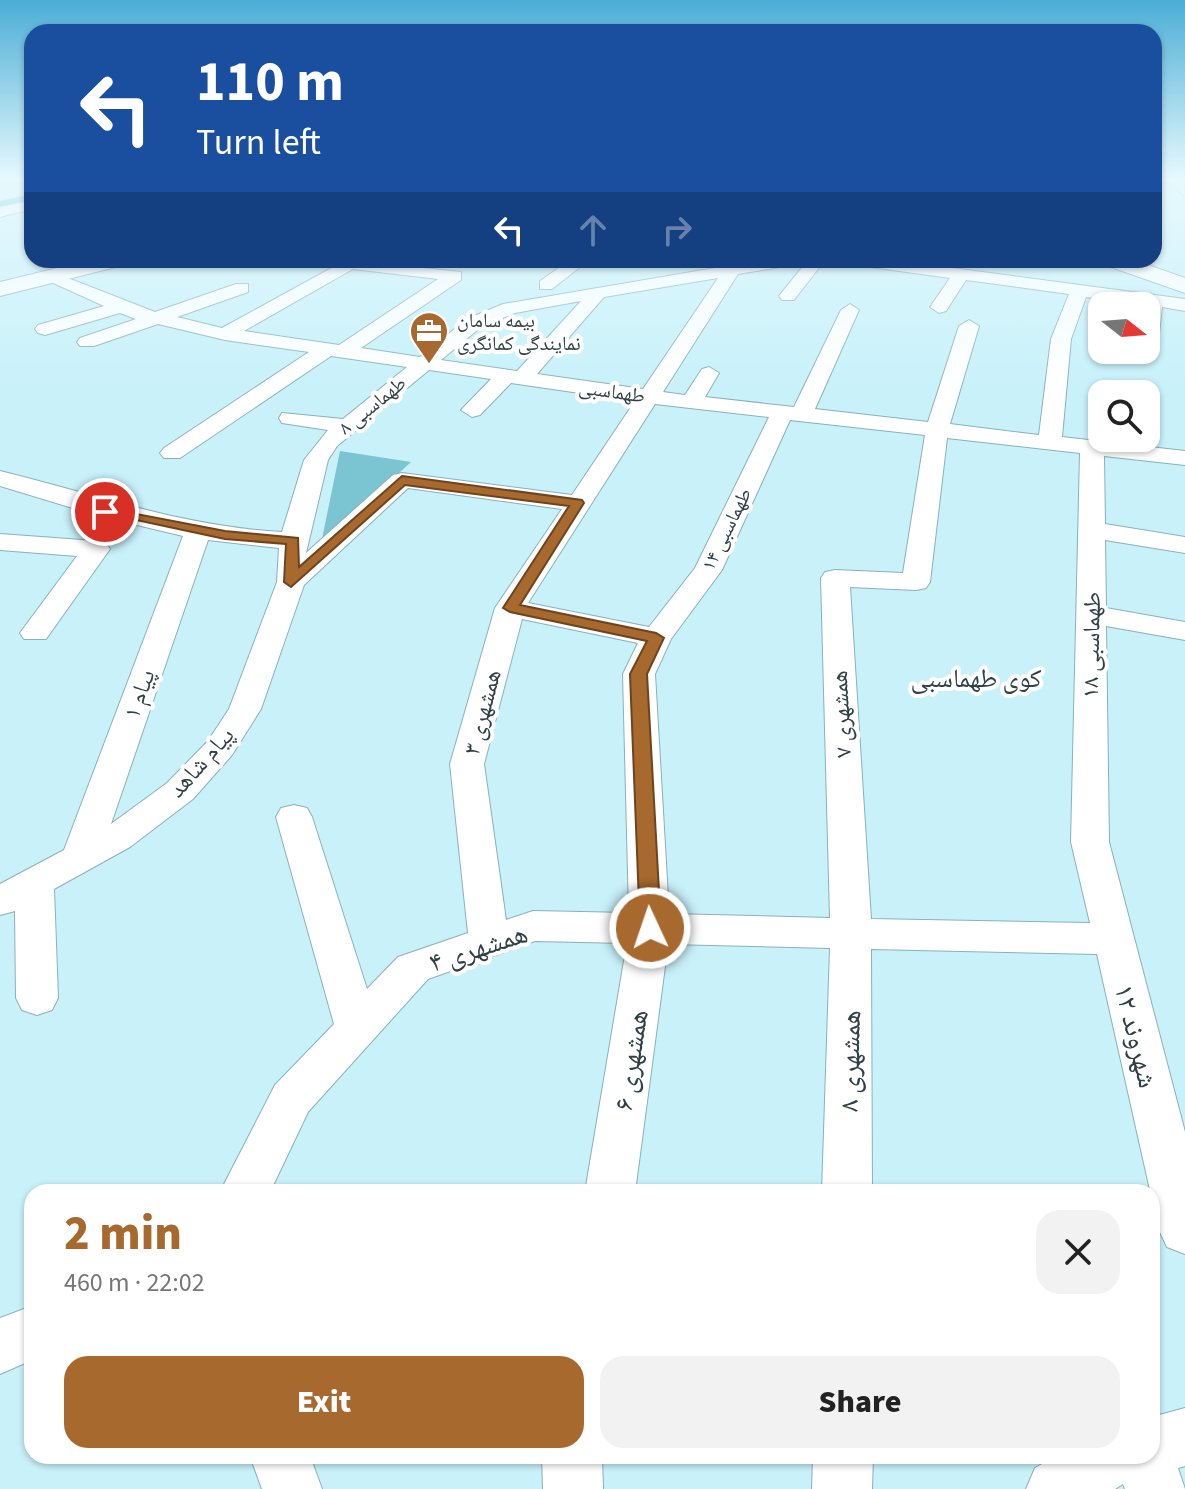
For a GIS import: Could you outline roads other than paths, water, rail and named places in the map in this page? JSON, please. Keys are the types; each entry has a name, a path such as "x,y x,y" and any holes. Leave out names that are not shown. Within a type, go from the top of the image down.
{"main road":[{"path":"0,289 84,268"},
{"path":"1135,268 1185,286"}],"street":[{"path":"225,334 343,268"},
{"path":"172,453 455,276 385,268"},
{"path":"546,285 570,268"},
{"name":"۸ طهماسبی","path":"293,541 316,460 329,441 474,323 510,308 744,268"},
{"path":"788,296 811,268"},
{"path":"912,268 961,275 1017,289 1088,292"},
{"name":"۳ همشهری","path":"489,941 467,764 510,608 646,396 732,270"},
{"path":"939,307 961,275"},
{"name":"طهماسبی","path":"49,277 159,320 225,334 691,402 1088,448"},
{"path":"87,342 159,320 242,288"},
{"path":"1050,443 1061,339 1079,291"},
{"path":"472,410 515,376 599,292"},
{"path":"1160,302 1185,305"},
{"path":"45,329 121,307"},
{"name":"۱۴ طهماسبی","path":"650,928 639,674 656,638 708,570 850,310"},
{"path":"937,430 969,326"},
{"path":"691,402 709,373"},
{"path":"290,418 347,426"},
{"name":"۷ همشهری","path":"851,931 835,578 916,582 937,430"},
{"name":"۱۸ طهماسبی","path":"1090,842 1092,452"},
{"name":"طهماسبی","path":"1129,452 1185,458"},
{"path":"0,478 105,512 198,530 293,541"},
{"path":"291,582 402,480 578,503"},
{"name":"۱ پیام","path":"80,858 198,530"},
{"path":"1094,530 1185,545"},
{"name":"پیام شاهد","path":"17,892 117,838 180,791 220,748 245,709 291,582 293,541"},
{"path":"0,542 96,549 35,633"},
{"path":"510,608 656,638"},
{"path":"1090,614 1185,631"},
{"path":"294,817 357,1028"},
{"name":"شهروند ۱۲","path":"1090,842 1185,1230"},
{"path":"17,892 37,998"},
{"name":"همشهری ۴","path":"249,1184 291,1099 413,968 533,926 1113,939"},
{"name":"۶ همشهری","path":"611,1184 650,928"},
{"name":"۸ همشهری","path":"847,1184 851,931"},
{"path":"0,1346 24,1336"},
{"path":"1160,1444 1185,1437"},
{"path":"283,1464 292,1489"},
{"path":"572,1464 573,1489"},
{"path":"842,1489 843,1464"},
{"path":"1056,1489 1101,1464"},
{"path":"1145,1464 1156,1489"}],"place":[{"name":"بیمه سامان نمایندگی کمانگری","path":"429,365"}],"district":[{"name":"کوی طهماسبی","path":"976,678"}]}
